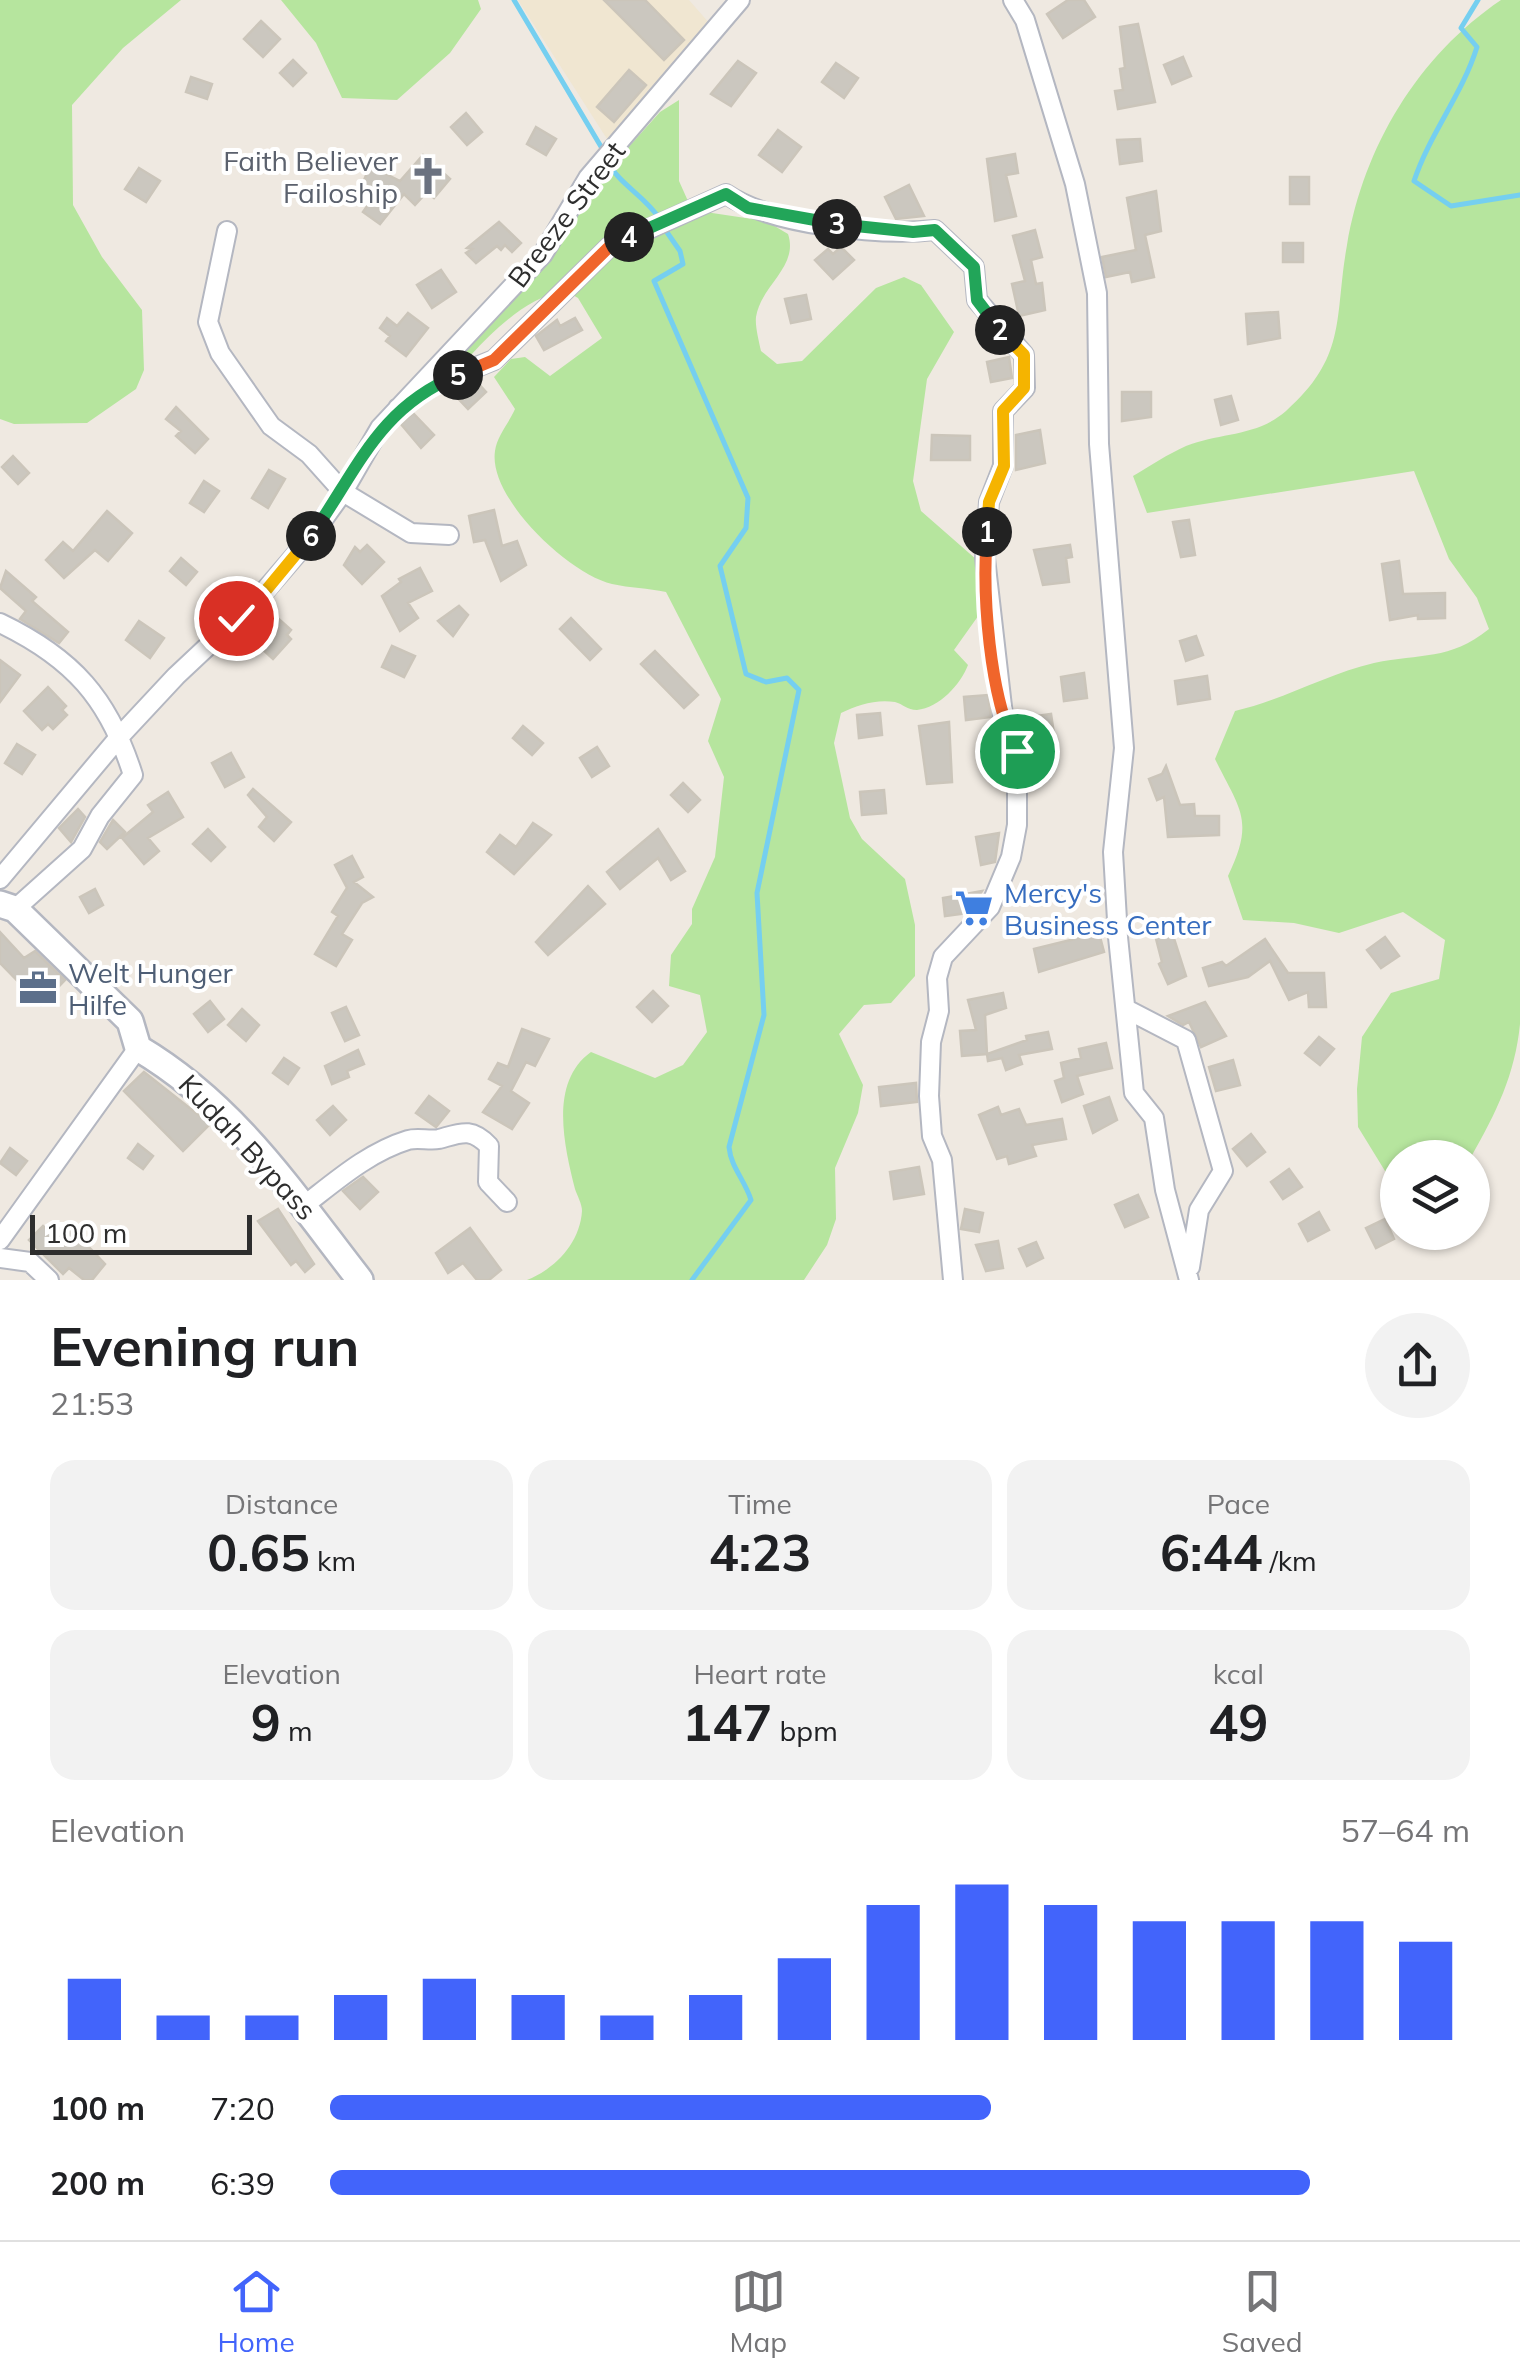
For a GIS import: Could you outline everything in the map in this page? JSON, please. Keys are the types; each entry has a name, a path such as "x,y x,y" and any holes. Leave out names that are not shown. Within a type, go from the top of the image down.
{"street":[{"name":"Breeze Street","path":"0,879 120,736 176,676 258,600 343,492 380,428 544,254 588,178 740,0"},
{"path":"1013,0 1024,20 1075,184 1096,293 1099,444 1124,748 1113,852 1118,937 1134,1093 1154,1118 1166,1190 1188,1279"},
{"path":"398,408 440,382 494,360 609,247 726,194 748,208 822,222 913,232 935,230 974,267 977,300 1024,355 1024,388 1003,411 1004,466 989,502 985,558 1004,724 1017,751 1016,825 1011,858 990,907 944,957 937,978 939,1011 930,1042 929,1096 932,1136 942,1160 953,1280"},
{"path":"227,231 208,322 220,352 271,426 309,454 343,492 411,532 449,535"},
{"path":"0,623 64,662 96,693 120,736 132,775 100,816 82,849 8,907 130,1021 138,1048 0,1240"},
{"path":"1128,1010 1186,1040 1218,1148 1222,1171 1198,1210 1188,1279"},
{"name":"Kudah Bypass","path":"138,1048 186,1076 306,1204 360,1280"},
{"path":"306,1204 381,1152 412,1138 437,1140 457,1130 478,1134 489,1146 488,1182 507,1202"},
{"path":"0,1258 30,1262 49,1280"}],"shaded area":[{"path":"518,0 689,0 710,24 609,142"}],"green space":[{"path":"0,0 181,0 123,48 72,105 73,205 102,257 142,310 144,370 136,389 87,423 14,424 0,419"},
{"path":"281,0 478,0 481,9 450,53 397,100 342,98 316,43"},
{"path":"1501,0 1520,0 1520,1024 1503,1093 1480,1140 1380,1140 1380,1163 1358,1127 1362,1037 1391,993 1439,979 1445,940 1403,912 1339,933 1294,923 1243,920 1228,876 1241,841 1241,816 1215,759 1235,711 1374,663 1447,651 1489,629 1477,598 1449,559 1414,471 1147,513 1133,476 1186,446 1263,425 1286,411 1306,391 1320,372 1335,334 1355,208 1381,139 1420,76 1471,23"},
{"path":"679,100 679,181 692,210 766,221 788,234 788,256 756,317 761,351 777,364 802,361 876,288 904,277 921,285 954,332 927,379 913,481 921,511 977,560 981,612 954,650 968,665 965,672 941,700 917,710 881,701 841,713 834,743 850,818 862,839 905,879 915,925 915,976 891,1003 864,1005 839,1034 863,1085 858,1113 835,1168 836,1219 827,1245 804,1280 527,1280 564,1253 580,1223 582,1208 567,1153 563,1115 569,1080 578,1065 591,1052 655,1078 683,1065 707,1032 700,995 669,986 671,955 692,924 692,909 715,857 724,777 708,741 721,699 666,592 612,584 575,566 554,550 518,511 496,470 496,445 515,409 494,377 511,359 525,357 550,376 602,338 578,298 564,290 537,300 501,325 471,355 458,354 607,171 660,112"}],"building":[{"path":"604,0 645,0 684,40 664,60"},
{"path":"1068,0 1084,0 1095,17 1063,38 1047,14"},
{"path":"261,21 280,39 263,57 244,39"},
{"path":"1138,24 1155,102 1118,109 1115,91 1123,90 1120,69 1125,68 1120,27"},
{"path":"1183,57 1191,76 1172,84 1164,65"},
{"path":"293,60 306,73 293,86 280,73"},
{"path":"738,61 756,73 731,106 711,94"},
{"path":"836,63 858,78 844,98 822,82"},
{"path":"629,70 646,85 614,122 597,107"},
{"path":"191,77 212,84 207,99 186,92"},
{"path":"466,113 482,132 467,145 451,127"},
{"path":"536,127 556,139 546,155 527,144"},
{"path":"778,130 801,147 782,172 759,155"},
{"path":"1140,139 1142,161 1120,164 1117,140"},
{"path":"1015,154 1018,173 1006,175 1016,216 995,221 987,159"},
{"path":"423,155 450,179 434,198 427,192 415,205 404,194 380,224 363,212 377,192 362,185 370,166 400,181"},
{"path":"139,168 160,181 146,202 125,189"},
{"path":"1290,177 1309,177 1309,204 1290,204"},
{"path":"909,185 924,216 896,219 885,197"},
{"path":"1156,191 1161,231 1145,235 1154,277 1132,282 1130,272 1106,277 1102,257 1136,250 1127,198"},
{"path":"499,222 521,243 512,252 505,245 501,250 497,246 476,263 466,253 472,249 467,248"},
{"path":"1035,230 1042,257 1031,260 1036,284 1042,283 1045,310 1019,316 1012,284 1025,281 1013,236"},
{"path":"1283,243 1303,243 1303,262 1283,262"},
{"path":"841,247 854,260 833,279 815,260 828,249 833,254"},
{"path":"441,270 456,292 432,308 417,285"},
{"path":"806,295 811,319 791,323 785,299"},
{"path":"1278,312 1280,338 1248,344 1246,314"},
{"path":"408,313 428,328 406,356 386,341 390,336 380,328 387,318 397,326"},
{"path":"575,318 582,330 544,350 536,336 557,320 560,326"},
{"path":"1009,357 1012,378 991,382 987,362"},
{"path":"476,381 486,392 468,409 451,391"},
{"path":"1122,392 1151,392 1151,417 1122,421"},
{"path":"1231,396 1238,420 1221,425 1215,400"},
{"path":"176,407 208,439 195,453 176,436 181,431 166,419"},
{"path":"413,413 434,435 421,448 401,424"},
{"path":"1040,430 1045,463 1016,470 1016,435"},
{"path":"932,435 970,436 970,460 931,460"},
{"path":"13,456 29,473 18,484 2,467"},
{"path":"269,470 285,479 268,508 252,498"},
{"path":"204,481 219,491 204,512 190,503"},
{"path":"494,510 502,546 517,541 526,565 501,581 485,540 474,542 469,516"},
{"path":"107,511 132,533 108,561 95,550 64,578 46,560 63,542 73,551"},
{"path":"1189,520 1195,555 1181,557 1173,522"},
{"path":"367,545 384,562 362,584 344,565 355,547 360,552"},
{"path":"1070,545 1072,557 1066,558 1069,582 1043,585 1034,550"},
{"path":"181,558 197,572 186,585 170,571"},
{"path":"1399,561 1403,594 1445,593 1445,618 1418,619 1418,615 1390,620 1382,564"},
{"path":"420,568 432,591 408,603 418,618 400,631 382,596 401,582 399,579"},
{"path":"6,571 36,597 32,601 68,632 59,643 20,619 26,611 0,588"},
{"path":"459,606 468,615 453,636 438,621"},
{"path":"272,613 291,630 287,635 291,639 273,659 250,638"},
{"path":"571,618 601,649 590,660 560,629"},
{"path":"139,621 164,638 150,658 126,640"},
{"path":"1196,636 1203,655 1186,661 1180,641"},
{"path":"392,646 415,656 404,677 382,667"},
{"path":"655,651 698,695 684,708 641,664"},
{"path":"0,660 20,675 0,702"},
{"path":"1084,673 1087,698 1064,701 1061,677"},
{"path":"1207,676 1210,699 1178,704 1175,681"},
{"path":"48,687 66,706 62,710 67,715 53,729 48,724 42,730 24,711"},
{"path":"988,695 991,717 966,720 964,697"},
{"path":"880,713 882,735 859,738 857,715"},
{"path":"1051,714 1054,734 1032,737 1029,717"},
{"path":"949,722 952,782 927,784 919,726"},
{"path":"523,726 543,743 532,755 513,738"},
{"path":"17,744 35,755 22,774 5,763"},
{"path":"597,747 609,766 592,777 580,758"},
{"path":"231,753 244,777 225,787 212,763"},
{"path":"1166,766 1180,805 1194,804 1195,816 1219,816 1219,835 1168,837 1164,797 1157,800 1149,779 1162,774"},
{"path":"683,783 700,800 688,812 671,795"},
{"path":"253,789 291,822 274,841 259,827 267,817 248,795"},
{"path":"884,790 886,813 862,815 860,792"},
{"path":"168,792 183,817 148,838 159,851 144,864 122,838 153,812 148,805"},
{"path":"78,809 85,817 71,842 59,828"},
{"path":"113,820 125,832 107,849 100,842"},
{"path":"533,823 551,835 514,874 487,852 500,835 516,847"},
{"path":"208,829 225,847 211,861 193,844"},
{"path":"658,829 685,871 671,880 658,858 620,889 607,872"},
{"path":"999,833 995,862 981,865 976,837"},
{"path":"352,856 363,877 354,882 373,897 362,903 342,934 352,940 336,966 315,954 338,916 332,912 347,888 335,865"},
{"path":"588,886 605,904 548,955 536,942"},
{"path":"95,889 103,905 89,913 80,897"},
{"path":"982,891 967,913 945,916 943,898"},
{"path":"1169,923 1186,976 1168,984 1159,964 1162,962 1153,927"},
{"path":"0,932 24,958 35,951 65,980 41,1005 0,963"},
{"path":"1099,933 1104,952 1039,972 1034,949"},
{"path":"1385,937 1399,956 1381,968 1367,950"},
{"path":"1265,939 1288,973 1324,973 1326,1007 1309,1007 1308,992 1289,1000 1270,961 1248,977 1209,986 1203,968 1222,962 1226,966"},
{"path":"653,991 668,1006 652,1022 637,1007"},
{"path":"1003,993 1006,1008 985,1015 987,1054 962,1056 960,1031 976,1030 968,1000"},
{"path":"210,1001 224,1019 208,1032 194,1014"},
{"path":"1205,1002 1226,1036 1201,1047 1189,1022 1183,1025 1168,1016"},
{"path":"346,1007 359,1035 345,1041 332,1013"},
{"path":"242,1009 259,1025 246,1041 228,1025"},
{"path":"522,1029 549,1039 535,1066 526,1062 511,1091 529,1103 512,1129 483,1112 502,1086 489,1079 498,1063 508,1067"},
{"path":"1048,1032 1052,1049 1019,1055 1022,1064 1006,1070 1002,1058 988,1061 987,1054 1027,1040 1026,1036"},
{"path":"1319,1037 1334,1049 1320,1065 1305,1053"},
{"path":"1106,1043 1112,1068 1077,1076 1083,1094 1062,1102 1055,1081 1064,1078 1061,1063 1081,1058 1079,1049"},
{"path":"358,1050 364,1064 347,1071 349,1077 332,1084 325,1066"},
{"path":"284,1058 299,1068 288,1084 273,1073"},
{"path":"1233,1060 1240,1085 1216,1091 1209,1067"},
{"path":"144,1072 210,1124 183,1151 124,1091"},
{"path":"916,1083 917,1102 881,1106 879,1087"},
{"path":"429,1096 449,1111 436,1127 416,1113"},
{"path":"1109,1097 1117,1120 1093,1133 1084,1106"},
{"path":"333,1106 346,1120 330,1135 317,1120"},
{"path":"998,1107 1001,1115 1019,1109 1026,1125 1062,1119 1066,1139 1032,1145 1036,1156 1009,1164 1007,1156 997,1159 979,1115"},
{"path":"1251,1134 1265,1152 1247,1166 1233,1149"},
{"path":"138,1144 153,1156 143,1169 128,1158"},
{"path":"10,1148 27,1161 16,1175 0,1163"},
{"path":"919,1167 924,1194 894,1199 890,1172"},
{"path":"1289,1169 1302,1187 1283,1199 1271,1182"},
{"path":"363,1177 378,1192 360,1209 343,1191"},
{"path":"1138,1195 1148,1217 1125,1227 1115,1205"},
{"path":"278,1209 314,1264 305,1272 296,1261 291,1265 258,1221"},
{"path":"965,1209 983,1213 979,1232 961,1229"},
{"path":"1319,1212 1329,1230 1308,1241 1299,1224"},
{"path":"1380,1221 1380,1246 1376,1248 1366,1228"},
{"path":"43,1226 57,1240 70,1227 105,1264 92,1280 84,1280 69,1268 63,1274 29,1240"},
{"path":"470,1228 501,1270 489,1280 477,1280 463,1263 448,1273 436,1253"},
{"path":"998,1241 1003,1268 986,1271 976,1245"},
{"path":"1036,1242 1043,1258 1027,1266 1019,1249"}],"waterway":[{"path":"514,0 603,150"},
{"path":"1478,0 1461,28 1477,47 1414,181 1451,206 1520,195"},
{"path":"607,160 659,218"},
{"path":"664,228 680,251 683,264 654,281 748,498 746,528 720,566 746,674 766,682 787,678 799,690 757,893 764,1015 729,1147 751,1200 692,1280"}],"place":[{"name":"Faith Believer Failoship","path":"428,176"},
{"name":"Mercy's Business Center","path":"974,908"},
{"name":"Welt Hunger Hilfe","path":"38,988"}],"route":[{"path":"236,618 258,600 306,543 343,492 380,428 398,408 440,382 494,360 609,247 726,194 748,208 854,227 935,230 974,267 977,300 988,318 1024,355 1024,388 1003,411 1004,466 989,502 985,558 1004,724 1017,751"}]}
